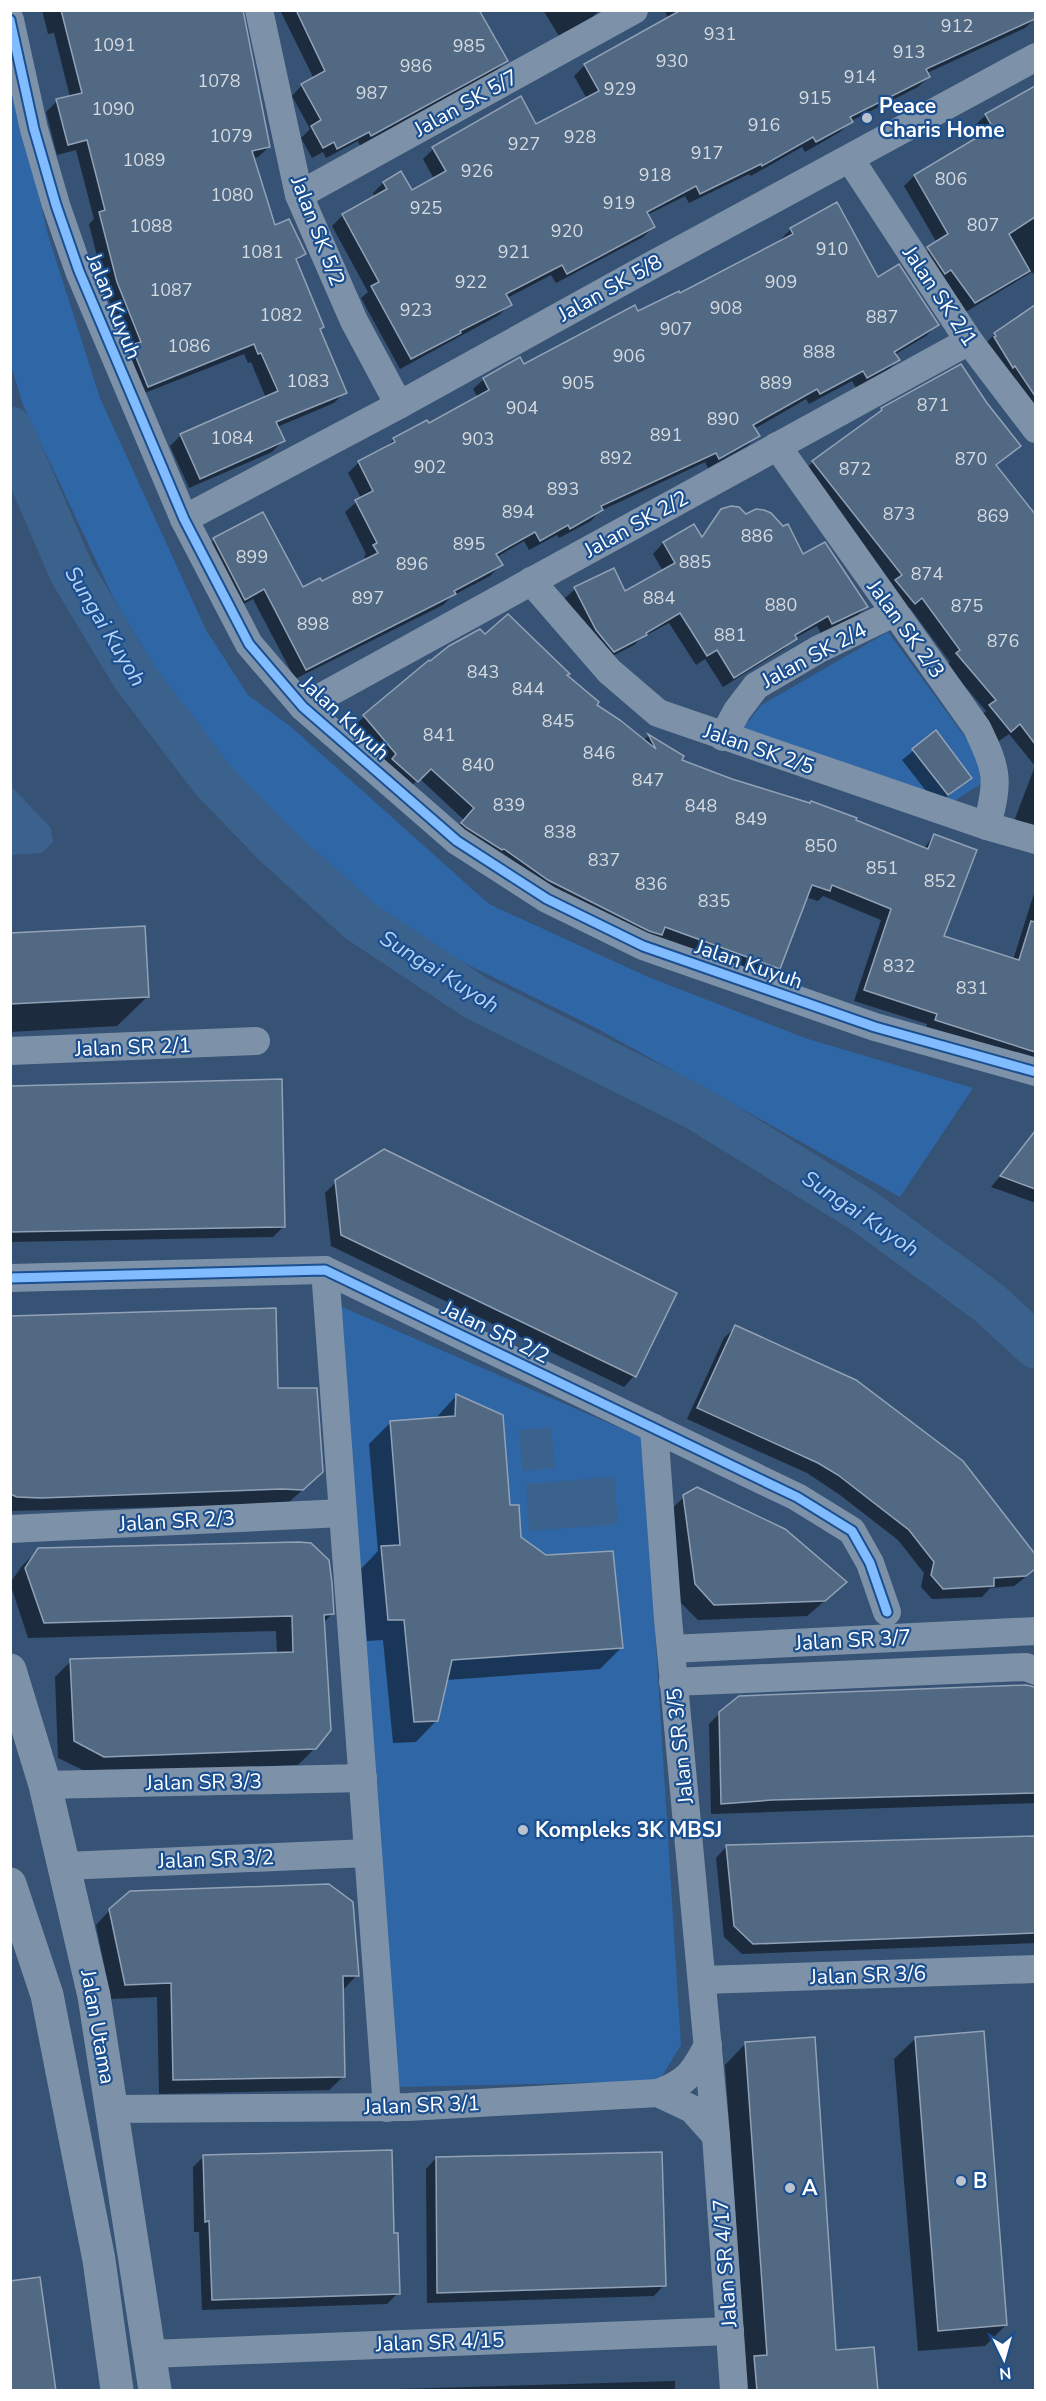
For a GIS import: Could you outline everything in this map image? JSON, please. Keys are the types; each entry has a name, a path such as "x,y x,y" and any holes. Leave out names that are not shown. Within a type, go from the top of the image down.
{"street":[{"name":"Jalan SK 5/2","path":"259,10 299,195 354,321 399,405"},
{"name":"Jalan SK 5/7","path":"299,195 634,10"},
{"name":"Jalan Kuyuh","path":"10,20 34,129 79,271 184,519 249,644 303,707 456,841 547,899 654,950 875,1027 1035,1072"},
{"name":"Jalan SK 5/8","path":"184,519 399,405 1035,57"},
{"name":"Jalan SK 2/1","path":"850,159 969,341 1035,429"},
{"name":"Jalan SK 2/2","path":"303,707 969,341"},
{"name":"Jalan SK 2/3","path":"777,446 977,728 993,762 996,793 987,826"},
{"name":"Jalan SK 2/5","path":"531,581 609,672 657,713 987,826 1035,840"},
{"name":"Jalan SK 2/4","path":"723,737 737,711 756,686 819,649 894,613"},
{"name":"Jalan SR 2/1","path":"10,1051 256,1041"},
{"name":"Jalan SR 2/2","path":"10,1278 325,1270 797,1497 852,1531 870,1563 887,1611"},
{"path":"325,1270 387,2108"},
{"name":"Jalan SR 3/5","path":"654,1428 671,1649 716,2136"},
{"name":"Jalan SR 2/3","path":"10,1529 343,1513"},
{"name":"Jalan SR 3/7","path":"671,1649 1035,1631"},
{"path":"674,1682 1026,1667 1035,1671"},
{"name":"Jalan Utama","path":"10,1670 45,1785 94,1996 155,2391"},
{"name":"Jalan SR 3/3","path":"45,1785 363,1778"},
{"name":"Jalan SR 3/2","path":"65,1866 368,1853"},
{"name":"Jalan Utama","path":"10,1884 47,1995 99,2260 117,2391"},
{"name":"Jalan SR 3/6","path":"702,1980 1034,1969"},
{"path":"658,2093 679,2085 698,2064 708,2045"},
{"name":"Jalan SR 3/1","path":"113,2109 387,2108 658,2093 692,2109 716,2136"},
{"name":"Jalan SR 4/17","path":"716,2136 734,2391"},
{"name":"Jalan SR 4/15","path":"150,2354 730,2331"}],"shaded area":[{"path":"10,72 48,235 100,398 206,630 248,695 290,726 489,904 646,976 805,1038 973,1088 900,1197 598,1029 442,952 340,884 206,752 114,599 23,405 10,363"},
{"path":"888,632 982,760 984,782 948,805 741,731 761,705"},
{"path":"11,786 51,828 53,842 42,853 11,855"},
{"name":"Kompleks 3K MBSJ","path":"340,1306 643,1438 681,2045 659,2081 397,2087"},
{"path":"551,1427 555,1468 523,1471 519,1430"},
{"path":"614,1477 618,1524 529,1531 526,1484"}],"building":[{"path":"61,10 243,10 270,147 252,151 275,225 289,219 306,254 296,259 324,327 320,329 347,393 276,422 285,441 200,479 180,434 278,391 261,353 258,354 254,344 148,387 131,345 141,342 117,282 99,212 105,210 87,140 68,145 56,99 82,93"},
{"path":"296,10 479,10 508,61 371,136 369,132 337,149 334,142 323,148 311,126 321,120 301,84 325,71"},
{"path":"681,10 1035,10 1035,19 926,69 930,77 850,117 853,122 816,142 813,137 762,166 761,164 700,194 696,186 647,212 655,227 567,274 562,265 506,294 512,305 411,359 371,286 379,282 342,214 387,189 383,182 401,171 412,190 446,171 432,147 521,96 536,124 599,91 584,64"},
{"path":"1035,86 1035,217 1009,234 1030,271 975,303 951,270 945,274 927,247 948,234 914,175 993,128 985,114"},
{"path":"837,202 878,277 899,264 939,325 894,352 900,360 867,378 863,371 820,394 817,389 753,425 760,436 719,459 716,453 601,506 603,510 570,529 568,525 540,541 535,532 496,554 503,565 454,591 456,594 306,670 264,589 245,600 213,538 263,512 303,587 320,578 322,581 378,553 373,545 377,543 355,500 373,491 358,461 395,442 393,438 427,420 429,423 489,390 483,378 520,357 524,364 635,305 638,311 679,291 680,293 793,234 790,228"},
{"path":"1035,305 1035,396 1015,366 1013,368 994,337 996,336 994,333"},
{"path":"961,364 987,403 1021,446 996,465 1035,514 1035,744 1020,724 1011,732 989,705 996,700 956,653 960,650 922,598 915,604 895,580 902,575 812,461 882,410 881,408"},
{"path":"731,506 739,507 746,514 756,509 764,510 771,513 783,526 788,524 803,554 825,542 868,607 832,624 828,616 795,635 797,639 734,678 717,650 707,656 680,613 646,633 647,635 614,652 596,630 574,587 614,568 625,591 675,563 663,542 694,524 702,537 721,509"},
{"path":"508,614 570,674 567,675 599,702 597,705 656,749 648,734 684,756 682,760 732,779 810,803 811,801 928,849 934,834 977,850 944,936 1019,960 1031,921 1035,922 1035,1052 935,1020 937,1014 864,990 891,909 832,885 830,891 812,885 780,969 665,927 662,935 649,931 548,880 504,849 502,850 467,828 461,823 474,808 431,769 418,782 392,759 396,754 363,715 449,646 480,629 485,634"},
{"path":"936,730 972,778 948,795 912,749"},
{"path":"145,926 149,997 10,1004 10,933"},
{"path":"282,1079 285,1227 10,1232 10,1086"},
{"path":"1035,1131 1035,1189 1000,1176"},
{"path":"384,1149 677,1293 636,1377 341,1235 335,1180"},
{"path":"276,1308 278,1388 317,1388 323,1472 303,1490 41,1498 17,1497 10,1494 10,1316"},
{"path":"735,1325 856,1380 963,1461 1035,1554 1035,1569 1026,1576 994,1578 994,1586 943,1589 931,1575 934,1562 909,1530 838,1475 818,1463 697,1408"},
{"path":"456,1394 503,1415 510,1505 519,1505 521,1537 546,1555 613,1551 623,1648 452,1660 438,1721 414,1722 404,1620 388,1620 381,1546 400,1545 390,1421 455,1416"},
{"path":"697,1487 785,1529 847,1582 825,1601 714,1605 695,1584 683,1495"},
{"path":"311,1543 329,1560 332,1583 334,1614 324,1615 331,1730 316,1749 104,1757 74,1741 70,1659 293,1652 292,1616 44,1623 25,1568 38,1548"},
{"path":"1026,1685 1035,1687 1035,1793 772,1800 721,1804 719,1712 739,1696"},
{"path":"1035,1836 1035,1933 753,1944 734,1926 726,1845"},
{"path":"329,1884 353,1902 359,1976 343,1976 345,2077 173,2080 171,1983 125,1985 109,1909 130,1891"},
{"name":"B","path":"984,2031 1007,2325 938,2331 915,2037"},
{"name":"A","path":"815,2037 836,2350 874,2347 878,2391 757,2391 754,2356 767,2355 745,2042"},
{"path":"392,2150 394,2233 398,2233 400,2294 212,2300 209,2221 205,2222 203,2155"},
{"path":"662,2152 666,2286 437,2293 436,2157"},
{"path":"40,2277 56,2391 10,2391 10,2281"}],"waterway":[{"name":"Sungai Kuyoh","path":"10,429 72,573 134,676 213,780 275,844 360,921 476,998 697,1108 862,1210 988,1302 1036,1346"}],"cycle path":[{"path":"10,20 34,129 56,205 79,271 184,519 249,644 303,707 457,841 547,899 643,946 875,1027 1036,1072"},
{"path":"10,1278 325,1270 797,1497 852,1531 870,1563 887,1612"}],"place":[{"name":"Peace Charis Home","path":"867,118"},
{"name":"Kompleks 3K MBSJ","path":"523,1830"},
{"name":"B","path":"961,2181"},
{"name":"A","path":"790,2188"}]}
